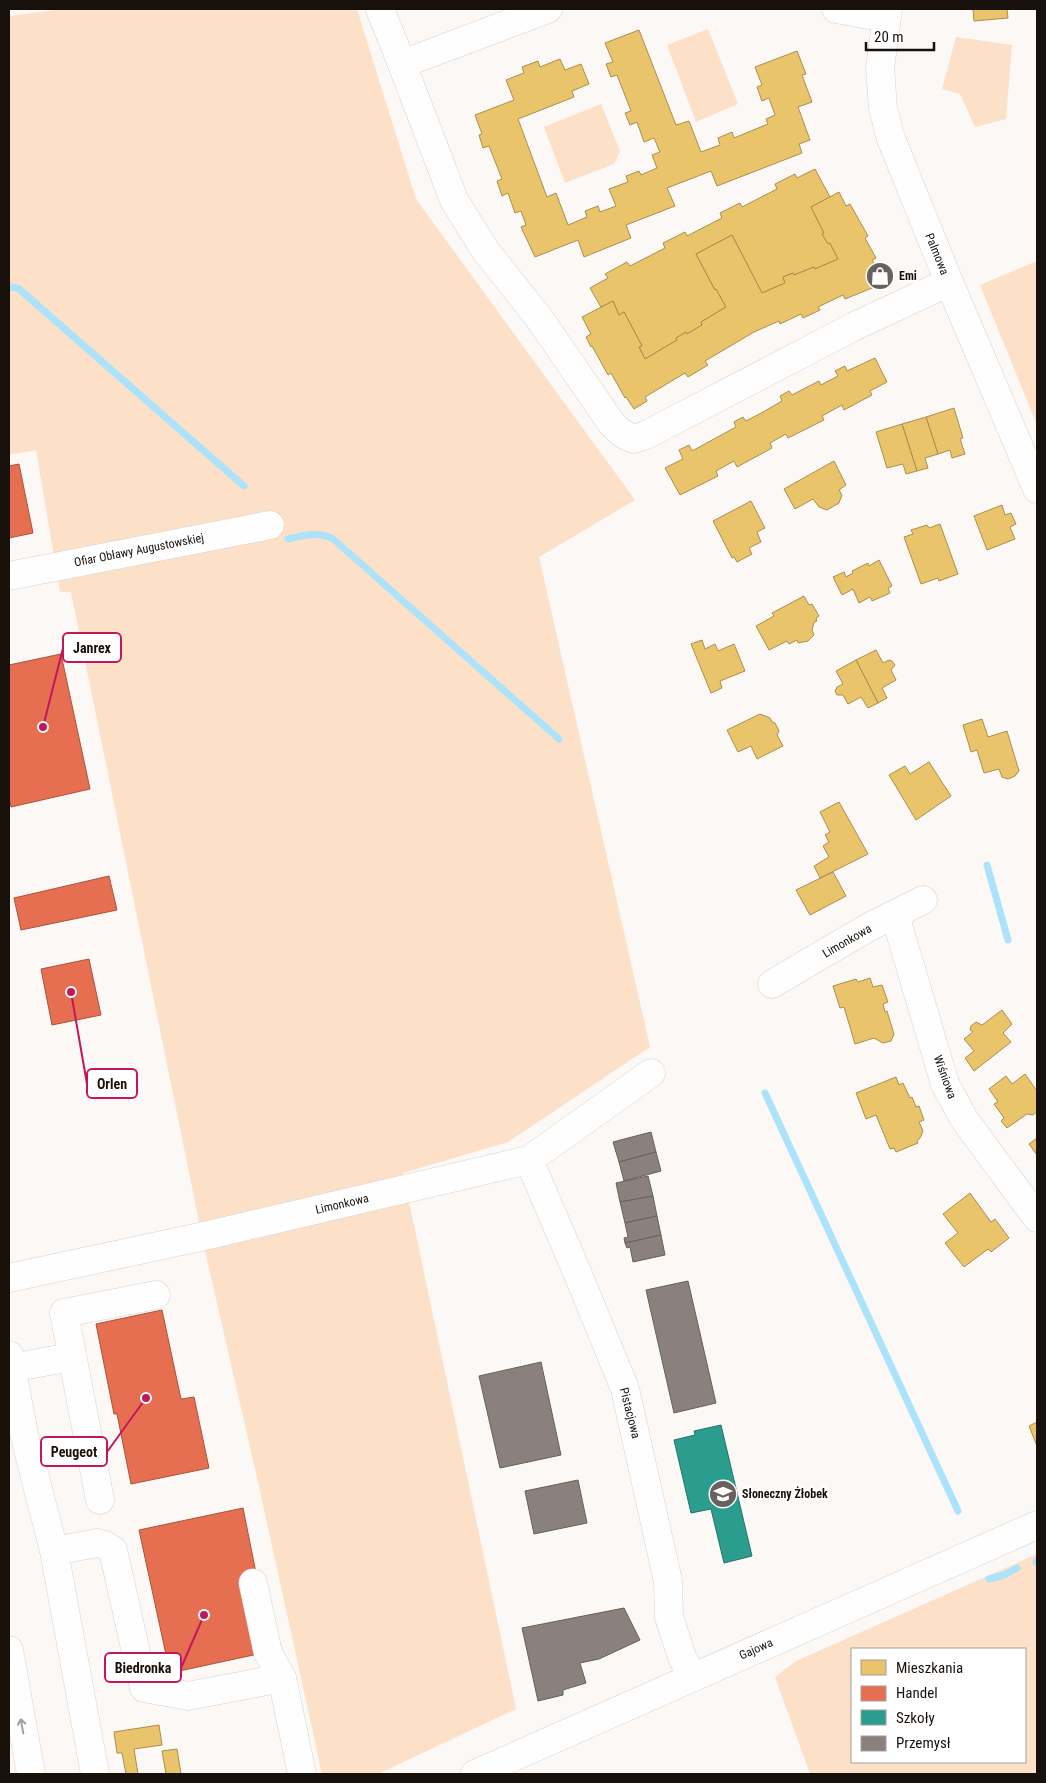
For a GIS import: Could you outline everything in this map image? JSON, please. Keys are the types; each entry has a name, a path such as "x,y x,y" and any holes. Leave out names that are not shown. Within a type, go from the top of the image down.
{"main road":[{"path":"380,9 454,200 485,250 539,318 612,424 623,434 634,439 646,435 855,326 948,282"},
{"path":"402,64 548,9"},
{"path":"836,9 887,14"},
{"name":"Palmowa","path":"887,14 880,68 886,122 898,160 948,282 1037,489"},
{"name":"Ofiar Obławy Augustowskiej","path":"9,576 270,525"},
{"name":"Limonkowa","path":"772,984 869,927 923,900"},
{"name":"Wiśniowa","path":"895,915 944,1078 952,1098 964,1120 1037,1218"},
{"name":"Limonkowa","path":"9,1278 200,1238 528,1160 651,1072"},
{"name":"Pistacjowa","path":"528,1160 625,1389 668,1581 669,1617 682,1657 692,1677"},
{"path":"100,1500 64,1313 156,1294"},
{"path":"71,1357 10,1361 24,1434 54,1551 95,1774"},
{"name":"Gajowa","path":"475,1774 1037,1525"},
{"path":"54,1551 97,1543 113,1550 144,1688 188,1696 282,1678"},
{"path":"253,1583 268,1653 282,1678 302,1774"},
{"path":"9,1650 31,1774"}],"shaded area":[{"path":"63,9 357,9 416,199 635,500 539,557 650,1047 508,1142 403,1173 516,1709 378,1774 322,1774 205,1251 71,592 60,592 36,450 9,455 9,16"},
{"path":"708,29 738,104 696,122 667,45"},
{"path":"956,37 1012,45 1006,119 975,127 960,94 942,89"},
{"path":"601,104 620,151 614,164 565,183 544,127"},
{"path":"1037,261 1037,425 980,285"},
{"path":"1037,1554 1037,1774 810,1774 775,1677 796,1661"}],"building: Mieszkania":[{"path":"973,9 1007,9 1008,18 974,21"},
{"path":"639,30 676,125 689,121 701,152 720,145 718,138 732,132 734,138 768,124 766,119 775,115 769,98 762,101 757,87 762,85 755,67 797,51 806,74 802,75 812,102 798,107 810,140 799,144 802,153 717,186 711,171 667,188 675,206 626,225 631,238 584,257 578,240 535,257 521,227 526,225 521,211 515,213 508,193 502,196 497,181 502,179 489,146 483,148 479,135 482,134 475,115 514,100 506,80 524,73 522,67 538,61 540,67 560,59 565,70 581,64 589,84 572,91 574,97 518,119 547,197 556,193 568,225 587,217 585,211 598,206 600,212 616,206 609,189 628,182 626,176 639,171 641,175 657,168 652,155 660,152 654,138 644,142 637,122 630,125 625,113 631,111 617,75 611,77 606,64 613,62 605,43"},
{"path":"815,169 830,197 811,207 824,233 822,234 828,244 830,243 838,259 815,269 814,267 783,277 785,283 762,293 732,235 696,254 726,307 701,322 702,325 687,334 686,332 676,338 677,340 645,359 639,347 642,346 624,312 619,315 613,301 601,307 590,288 608,278 605,274 627,262 630,266 665,248 663,243 685,232 687,236 722,218 720,213 740,203 742,207 777,189 775,184 795,174 797,178"},
{"path":"839,192 846,206 850,204 868,236 865,238 876,258 872,260 875,265 878,263 884,276 879,278 882,284 845,299 843,295 818,307 820,310 803,318 801,314 780,324 779,321 754,332 705,361 708,365 688,377 685,373 645,397 647,401 634,409 625,398 611,373 608,375 591,347 586,337 591,334 582,317 613,301 619,315 624,312 642,346 639,347 645,359 677,340 676,338 686,332 687,334 702,325 701,322 726,307 696,254 732,235 762,293 785,283 783,277 814,267 815,269 838,259 830,243 828,244 822,234 824,233 811,207"},
{"path":"875,358 887,382 870,391 872,395 844,410 842,405 822,416 824,420 788,438 786,434 770,443 772,448 737,467 734,461 716,471 718,476 680,495 665,468 683,459 679,450 689,445 692,451 736,427 734,422 743,417 746,421 782,401 780,396 789,391 792,395 819,381 821,385 838,376 835,371 845,366 847,371"},
{"path":"954,408 963,438 960,439 965,454 952,458 950,450 938,454 926,417"},
{"path":"926,417 938,454 925,458 928,468 917,471 902,424"},
{"path":"902,424 917,471 906,474 903,464 887,468 876,432"},
{"path":"834,461 846,485 839,490 842,495 839,503 827,510 819,507 813,499 795,509 784,489"},
{"path":"751,501 765,528 757,532 761,542 749,548 752,554 737,562 734,557 732,558 713,521"},
{"path":"1002,505 1005,515 1011,513 1016,524 1010,527 1015,539 987,550 974,516"},
{"path":"940,524 958,574 939,581 938,578 921,584 904,537 913,534 911,530 927,525 929,528"},
{"path":"879,560 892,586 888,588 890,593 872,601 870,597 859,603 853,589 842,595 833,577 844,572 846,577 853,573 852,571 868,563 869,566"},
{"path":"804,596 809,605 812,604 819,616 816,618 817,621 814,622 812,630 814,635 808,641 798,643 797,640 789,644 787,641 769,650 756,626 774,616 772,613"},
{"path":"702,640 705,649 715,644 718,651 734,644 745,671 720,681 722,688 711,693 691,644"},
{"path":"876,650 883,663 889,660 895,665 891,670 896,680 882,688 887,698 878,703 856,660"},
{"path":"856,660 878,703 868,708 861,697 848,704 843,695 837,695 835,691 837,687 843,684 836,671"},
{"path":"760,714 770,718 775,723 779,731 777,735 783,746 757,759 751,746 738,752 727,730"},
{"path":"982,719 988,737 1007,731 1019,771 1015,776 1008,779 1002,777 999,769 984,773 977,750 971,752 963,725"},
{"path":"929,762 951,796 916,820 889,775 905,766 910,774"},
{"path":"839,802 868,854 820,878 814,866 829,857 823,846 829,842 825,835 830,832 820,812"},
{"path":"833,872 846,896 810,915 796,890"},
{"path":"870,978 873,987 882,985 888,1002 883,1004 894,1034 891,1041 883,1043 874,1038 855,1044 844,1007 840,1008 833,986 856,979 858,982"},
{"path":"1002,1010 1012,1024 1003,1033 1011,1042 974,1071 965,1058 974,1051 964,1039 973,1032 970,1030 971,1026 976,1022 982,1025"},
{"path":"1025,1074 1037,1091 1037,1112 1033,1115 1027,1114 1007,1128 1001,1121 1004,1118 994,1104 998,1102 989,1089 1006,1076 1012,1084"},
{"path":"896,1077 899,1085 903,1083 916,1107 919,1106 924,1120 919,1122 923,1131 917,1141 918,1143 896,1152 894,1148 890,1149 876,1115 866,1119 856,1093"},
{"path":"1037,1138 1037,1155 1029,1144"},
{"path":"970,1193 991,1222 995,1219 1009,1238 991,1252 988,1249 964,1267 945,1243 958,1233 943,1214"},
{"path":"1037,1422 1037,1446 1029,1426"},
{"path":"159,1725 162,1745 134,1749 138,1774 126,1774 122,1753 117,1753 114,1732"},
{"path":"177,1749 181,1774 166,1774 162,1751"}],"building: Handel":[{"path":"19,464 33,533 9,538 9,466"},
{"path":"61,654 90,789 11,807 9,797 9,665"},
{"path":"109,876 117,910 21,930 14,898"},
{"path":"89,959 101,1015 52,1025 41,969"},
{"path":"162,1310 181,1399 194,1397 209,1468 131,1484 117,1414 114,1414 96,1324"},
{"path":"243,1508 256,1573 242,1576 258,1654 170,1673 139,1530"}],"building: Szkoły":[{"path":"721,1425 752,1556 724,1563 711,1509 691,1513 674,1440 695,1435 694,1431"}],"building: Przemysł":[{"path":"651,1132 656,1152 619,1162 613,1142"},
{"path":"656,1152 661,1171 624,1181 619,1162"},
{"path":"648,1176 653,1196 620,1202 616,1183"},
{"path":"653,1196 657,1216 625,1223 620,1202"},
{"path":"657,1216 661,1235 625,1243 624,1238 628,1237 625,1223"},
{"path":"661,1235 665,1255 633,1262 630,1247 627,1248 625,1243"},
{"path":"688,1281 716,1403 674,1413 646,1290"},
{"path":"541,1362 561,1455 500,1468 479,1376"},
{"path":"578,1480 587,1523 534,1534 525,1491"},
{"path":"624,1608 640,1640 599,1659 580,1663 586,1683 563,1690 563,1695 538,1701 522,1628"}],"waterway":[{"path":"9,287 18,288 244,486"},
{"path":"288,539 305,535 332,538 559,739"},
{"path":"987,865 1008,940"},
{"path":"765,1093 958,1511"},
{"path":"989,1579 1004,1575 1017,1568"}],"place":[{"name":"Emi","path":"880,276"},
{"name":"Janrex","path":"43,727"},
{"name":"Orlen","path":"71,992"},
{"name":"Peugeot","path":"146,1398"},
{"name":"Słoneczny Żłobek","path":"723,1494"},
{"name":"Biedronka","path":"204,1615"}]}
